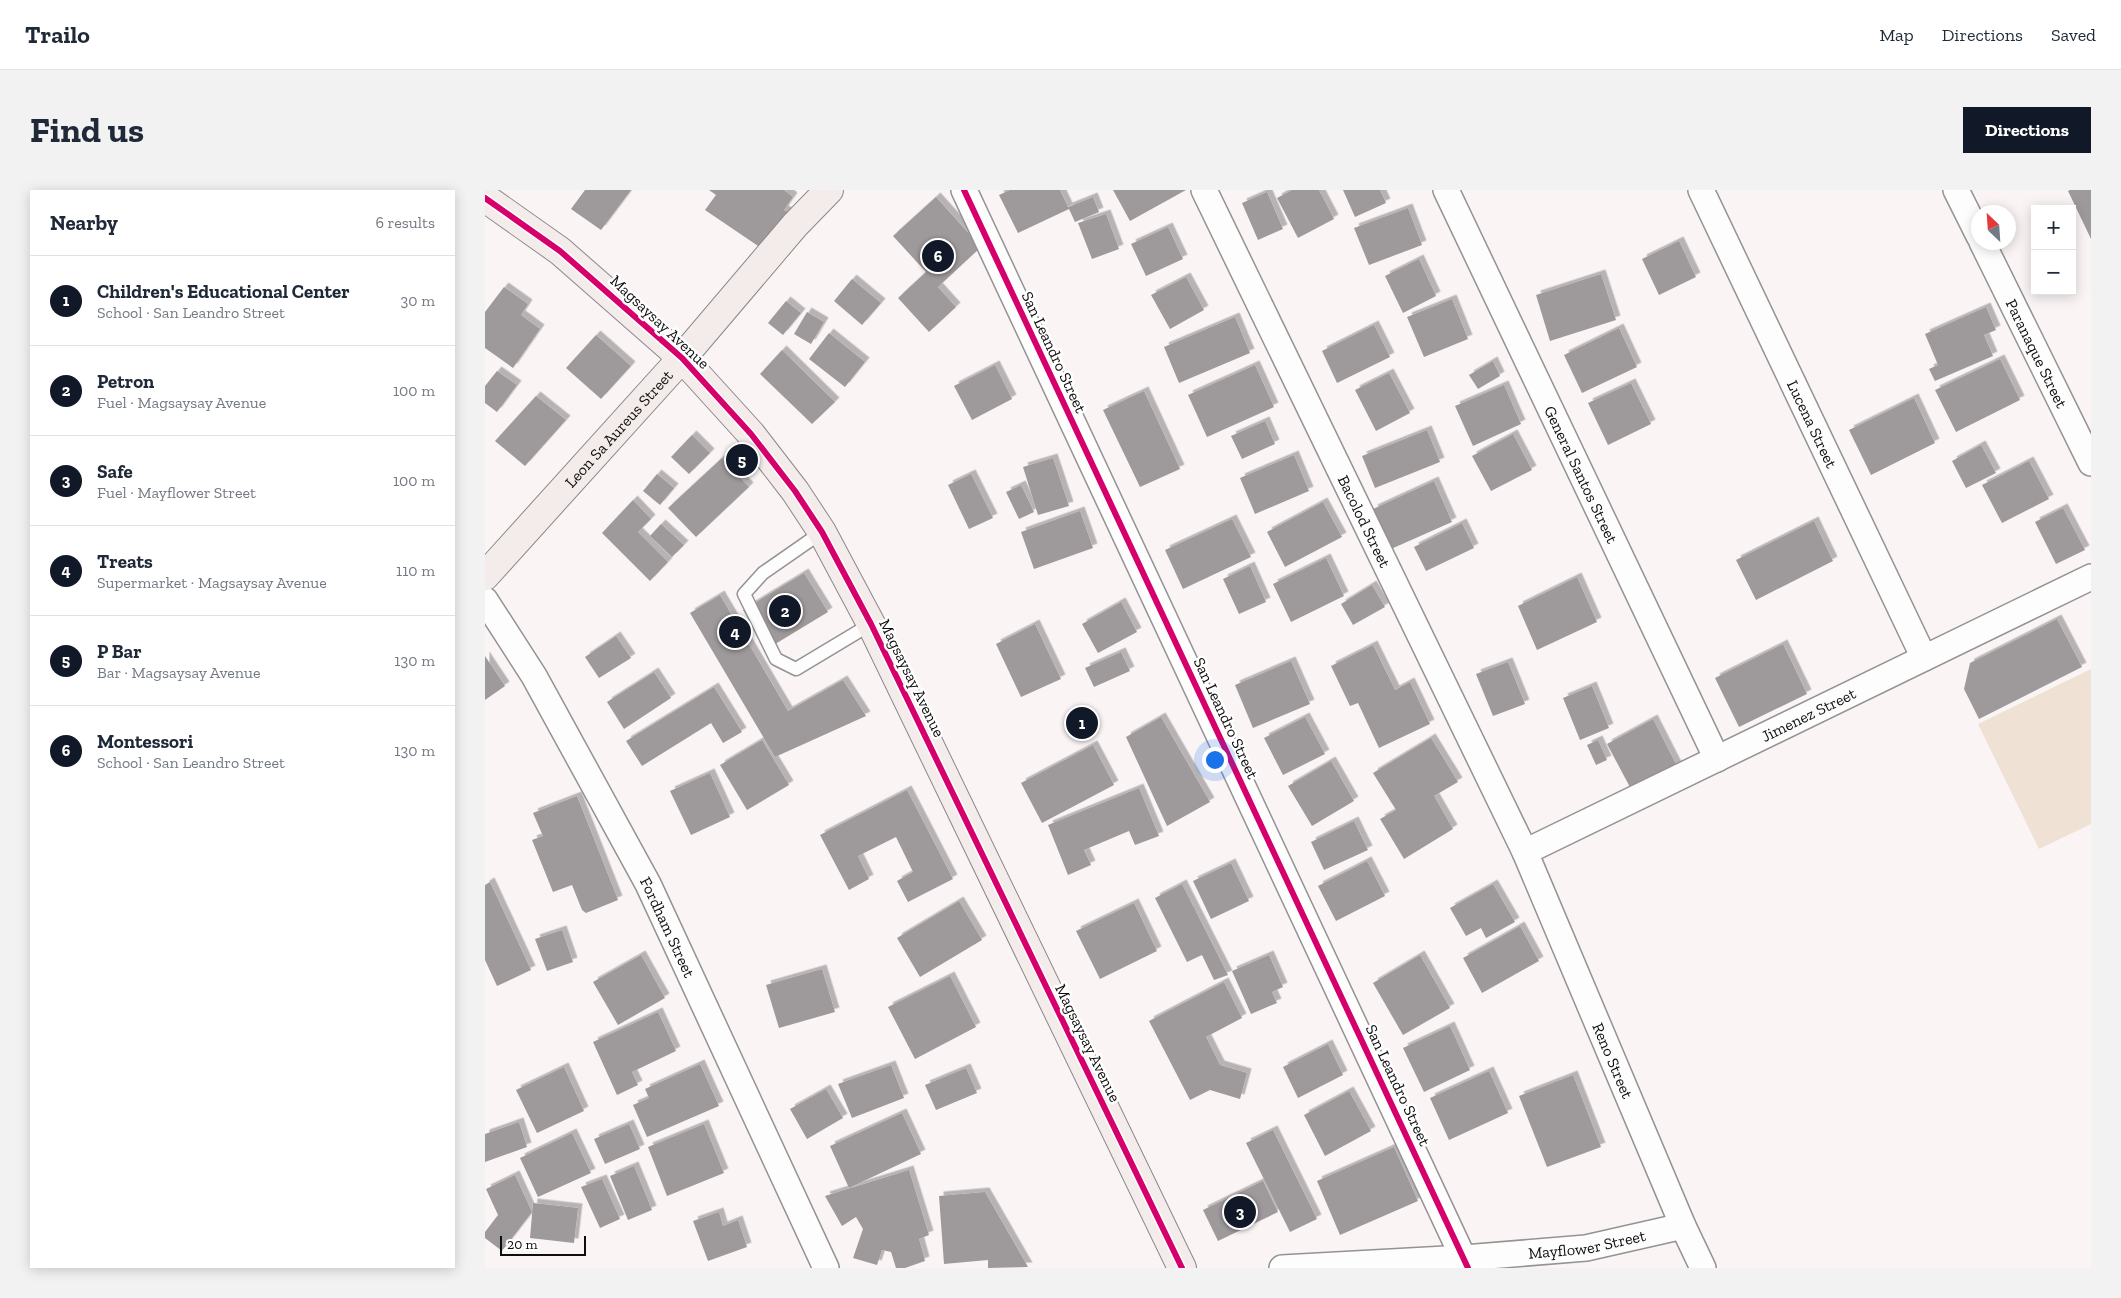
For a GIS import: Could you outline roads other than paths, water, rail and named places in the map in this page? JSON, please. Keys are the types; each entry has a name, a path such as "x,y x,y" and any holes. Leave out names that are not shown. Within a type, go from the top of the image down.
{"main road":[{"name":"Leon Sa Aureus Street","path":"485,576 682,358 795,225 829,190"},
{"name":"Magsaysay Avenue","path":"485,198 561,251 682,358 751,434 795,491 822,532 871,624 1182,1268"}],"street":[{"name":"San Leandro Street","path":"964,190 1466,1263"},
{"name":"Bacolod Street","path":"1204,190 1525,852"},
{"name":"General Santos Street","path":"1446,190 1717,759"},
{"name":"Lucena Street","path":"1701,190 1924,658"},
{"path":"1956,190 1971,220"},
{"name":"Paranaque Street","path":"1986,250 2091,463"},
{"name":"Jimenez Street","path":"1525,852 2091,577"},
{"name":"Fordham Street","path":"485,600 535,676 648,884 826,1268"},
{"name":"Reno Street","path":"1525,852 1683,1226 1703,1268"},
{"name":"Mayflower Street","path":"1282,1268 1466,1263 1586,1248 1683,1226"}],"lane":[{"path":"822,532 763,573 744,594 776,659 796,669 871,624"}],"place":[{"name":"Montessori","path":"938,256"},
{"name":"P Bar","path":"742,460"},
{"name":"Petron","path":"785,611"},
{"name":"Treats","path":"735,632"},
{"name":"Children's Educational Center","path":"1082,723"},
{"name":"Safe","path":"1240,1212"}]}
